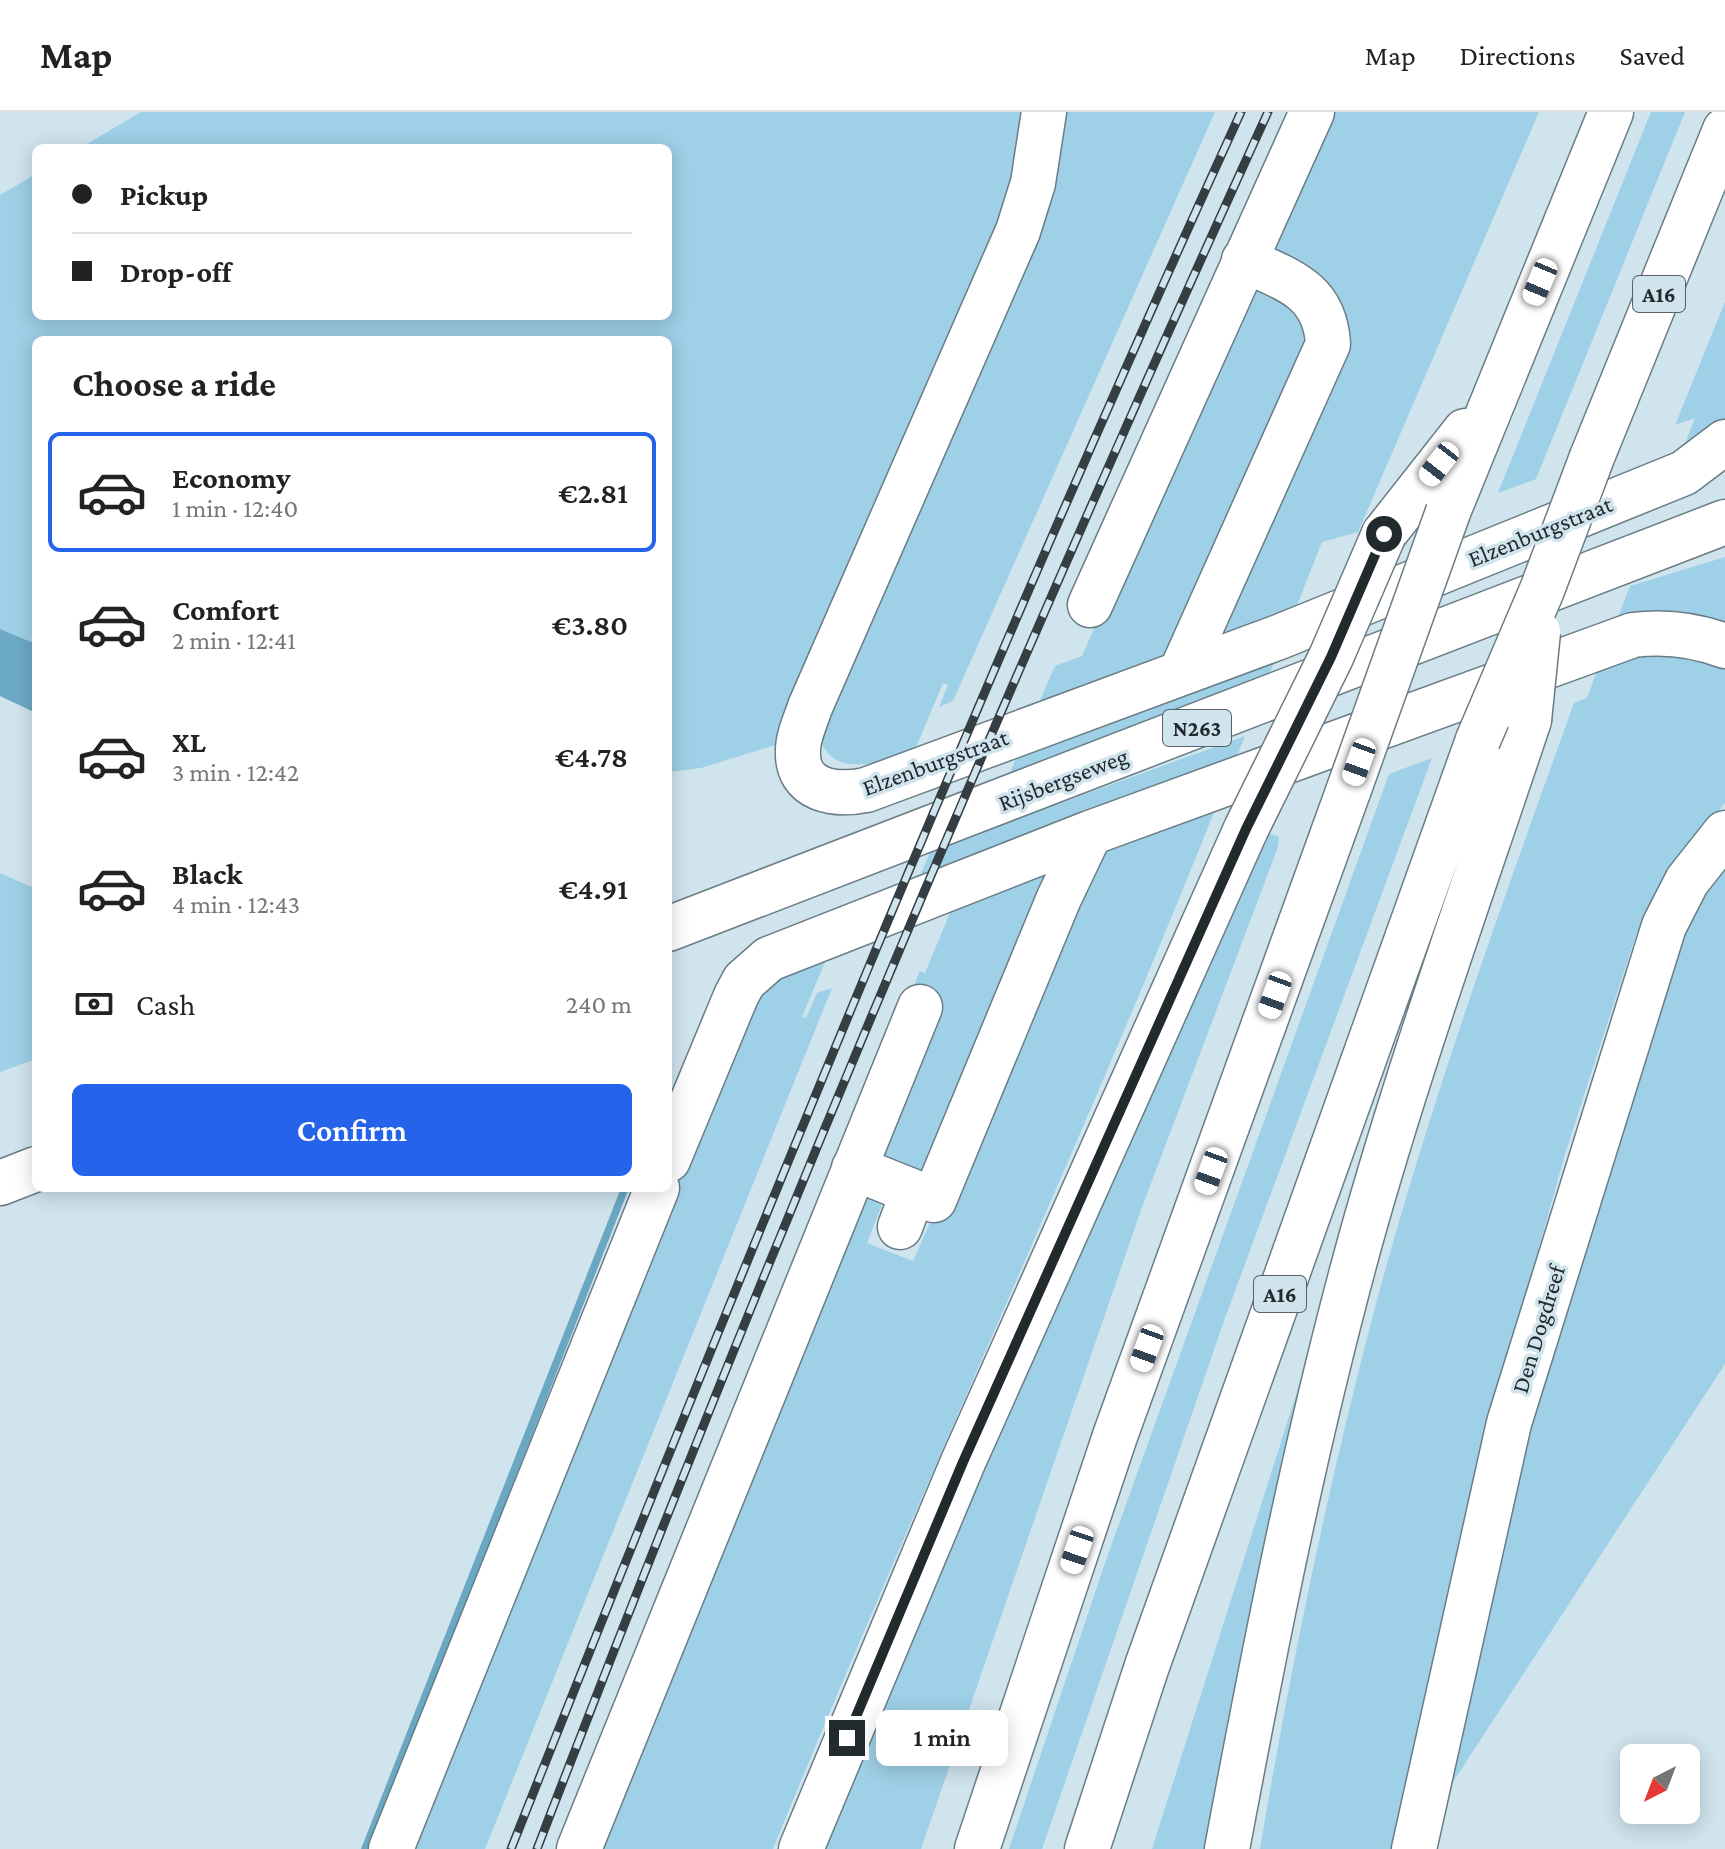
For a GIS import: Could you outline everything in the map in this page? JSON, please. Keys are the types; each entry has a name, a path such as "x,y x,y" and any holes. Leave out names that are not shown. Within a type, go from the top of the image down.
{"main road":[{"name":"Elzenburgstraat","path":"1044,112 1033,183 1018,231 810,707 798,750 801,765 820,790 840,795 866,790 1182,670 1279,637 1684,473 1725,442"},
{"path":"1090,605 1312,112"},
{"path":"977,1849 1115,1436 1448,512 1493,395 1611,112"},
{"name":"A16","path":"1087,1849 1147,1666 1478,740 1542,590 1592,457 1725,130"},
{"path":"1182,670 1328,344 1327,327 1315,300 1301,288 1244,260"},
{"path":"801,1849 963,1462 1246,829 1331,657 1384,534 1493,395"},
{"name":"Rijsbergseweg","path":"672,927 1725,522"},
{"name":"A16","path":"1227,1849 1304,1467 1360,1243 1399,1110 1529,720 1542,590"},
{"path":"672,1139 680,1098 736,996 755,969 823,936 1090,833 1633,635 1655,632 1725,646"},
{"path":"854,1168 906,1209 934,1200 1059,898 1090,833"},
{"name":"Den Dogdreef","path":"1414,1849 1509,1423 1664,926 1687,881 1725,833"},
{"path":"579,1849 920,1007"},
{"path":"0,1183 32,1171"},
{"path":"391,1849 655,1192"}],"shaded area":[{"path":"141,112 1033,112 1022,183 782,743 701,768 672,772 672,336 32,336 32,642 0,629 0,195 32,176 32,320 672,320 672,144 87,144"},
{"path":"1054,112 1215,112 953,701 939,707 948,685 943,683 914,752 873,763 846,763 834,758 825,749 819,735"},
{"path":"1322,112 1539,112 1358,532 1322,542 1294,613 1218,642 1328,351 1268,266"},
{"path":"1651,112 1685,112 1536,479 1498,493"},
{"path":"1262,278 1312,325 1188,646 1035,712 1055,666 1082,656 1242,289"},
{"path":"1725,302 1725,421 1680,457 1695,418 1675,425"},
{"path":"1725,557 1725,638 1613,630 1630,586"},
{"path":"0,629 32,642 32,711 0,696"},
{"path":"1635,647 1725,663 1725,803 1662,884 1636,935 1565,1154 1515,1334 1396,1849 1260,1849 1327,1504 1377,1300 1421,1149 1495,925 1574,703 1587,698 1602,657"},
{"path":"1279,651 1265,685 1007,780 1022,744"},
{"path":"1245,736 1229,776 915,888 931,850"},
{"path":"1432,758 1225,1318 1042,1849 1009,1849 1106,1560 1389,774"},
{"path":"1223,790 1113,1056 773,1849 590,1849 854,1182 886,1194 867,1243 913,1261 1092,854"},
{"path":"1268,833 1279,837 1278,847 1141,1210 921,1849 824,1849 986,1466"},
{"path":"1725,849 1725,1364 1440,1802 1503,1522 1667,957"},
{"path":"1076,852 931,1179 878,1164 908,999 920,971 925,973 957,896"},
{"path":"0,873 32,887 32,1060 0,1072"},
{"path":"835,938 802,1017 806,1018 817,993 832,988 485,1849 399,1849 665,1192 672,1192 672,1175 742,1002"},
{"path":"619,1192 627,1192 370,1849 361,1849"},
{"path":"1327,1297 1213,1849 1152,1849"}],"railway":[{"path":"511,1849 775,1193 956,759 1241,112"},
{"path":"537,1849 709,1411 889,975 1075,542 1268,112"}],"route":[{"path":"847,1738 963,1462 1246,829 1331,657 1384,534"}]}
